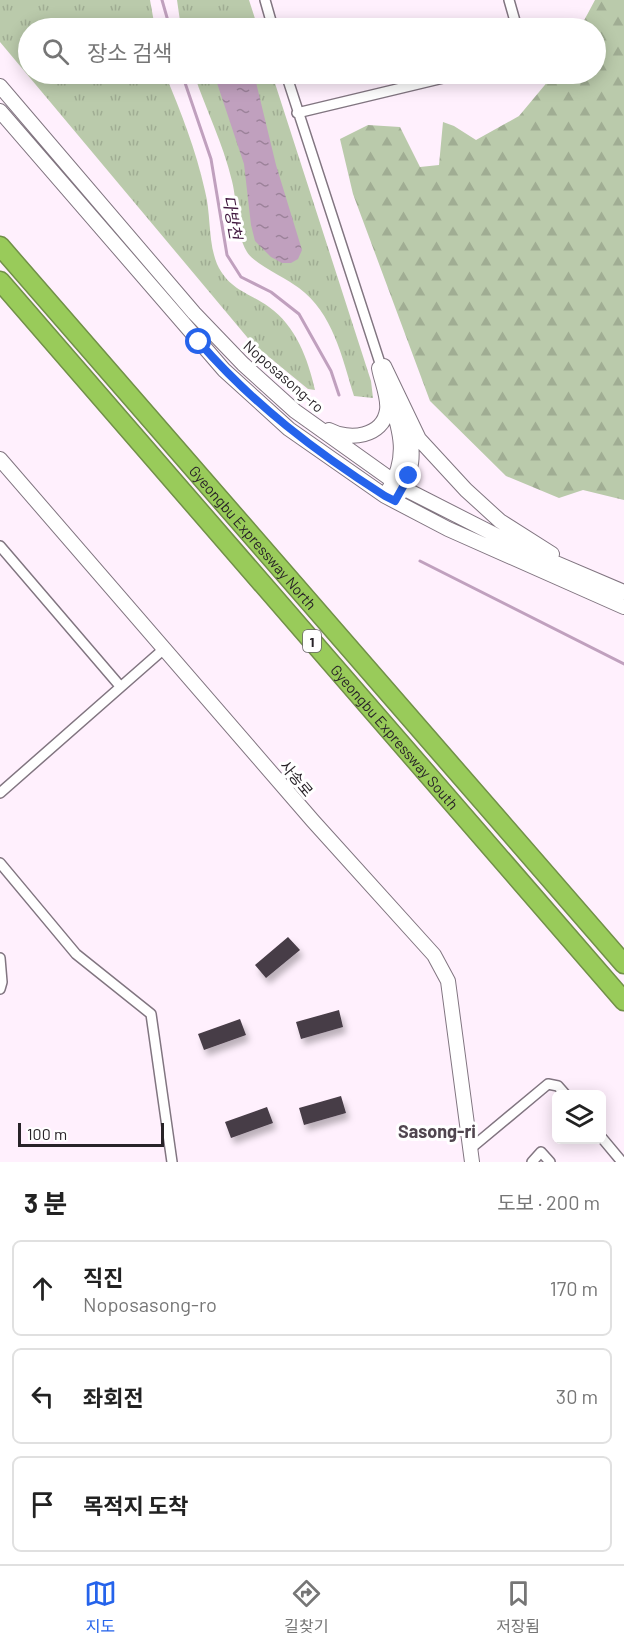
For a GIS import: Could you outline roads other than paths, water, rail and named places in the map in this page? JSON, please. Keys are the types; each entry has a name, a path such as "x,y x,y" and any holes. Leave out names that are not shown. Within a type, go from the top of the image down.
{"highway":[{"name":"Gyeongbu Expressway North","path":"0,246 624,964"},
{"name":"Gyeongbu Expressway South","path":"0,281 624,1001"}],"main road":[{"name":"Noposasong-ro","path":"0,86 194,313 243,364 303,417 398,485 523,549 624,592"},
{"path":"0,111 224,370 289,429 390,499 448,529 624,607"},
{"path":"303,417 338,434 369,433 376,429 383,422 388,408 381,365"},
{"path":"381,365 409,428 412,450 411,471 398,485 390,499"},
{"path":"381,365 419,439 466,490 500,521 584,575"},
{"name":"사송로","path":"0,459 312,821 434,955 448,981 471,1155"}],"street":[{"path":"265,0 270,18"},
{"path":"509,0 514,18"},
{"path":"289,84 381,365"},
{"path":"297,113 418,84"},
{"path":"0,546 120,686"},
{"path":"0,793 165,648"},
{"path":"0,863 76,954 151,1014 172,1162"},
{"path":"0,958 2,982 0,989"},
{"path":"471,1155 548,1084 558,1086 561,1090"},
{"path":"606,1143 622,1162"},
{"path":"532,1162 541,1152 550,1162"}],"water":[{"path":"217,84 256,84 276,165 302,250 298,259 291,263 282,263 271,257 255,241 244,164"}],"waterway":[{"name":"다방천","path":"162,0 167,18"},
{"name":"다방천","path":"185,84 211,159 227,255 241,277 271,292 299,314 331,371 339,395"},
{"path":"420,561 624,664"}],"district":[{"name":"Sasong-ri","path":"437,1131"}]}
